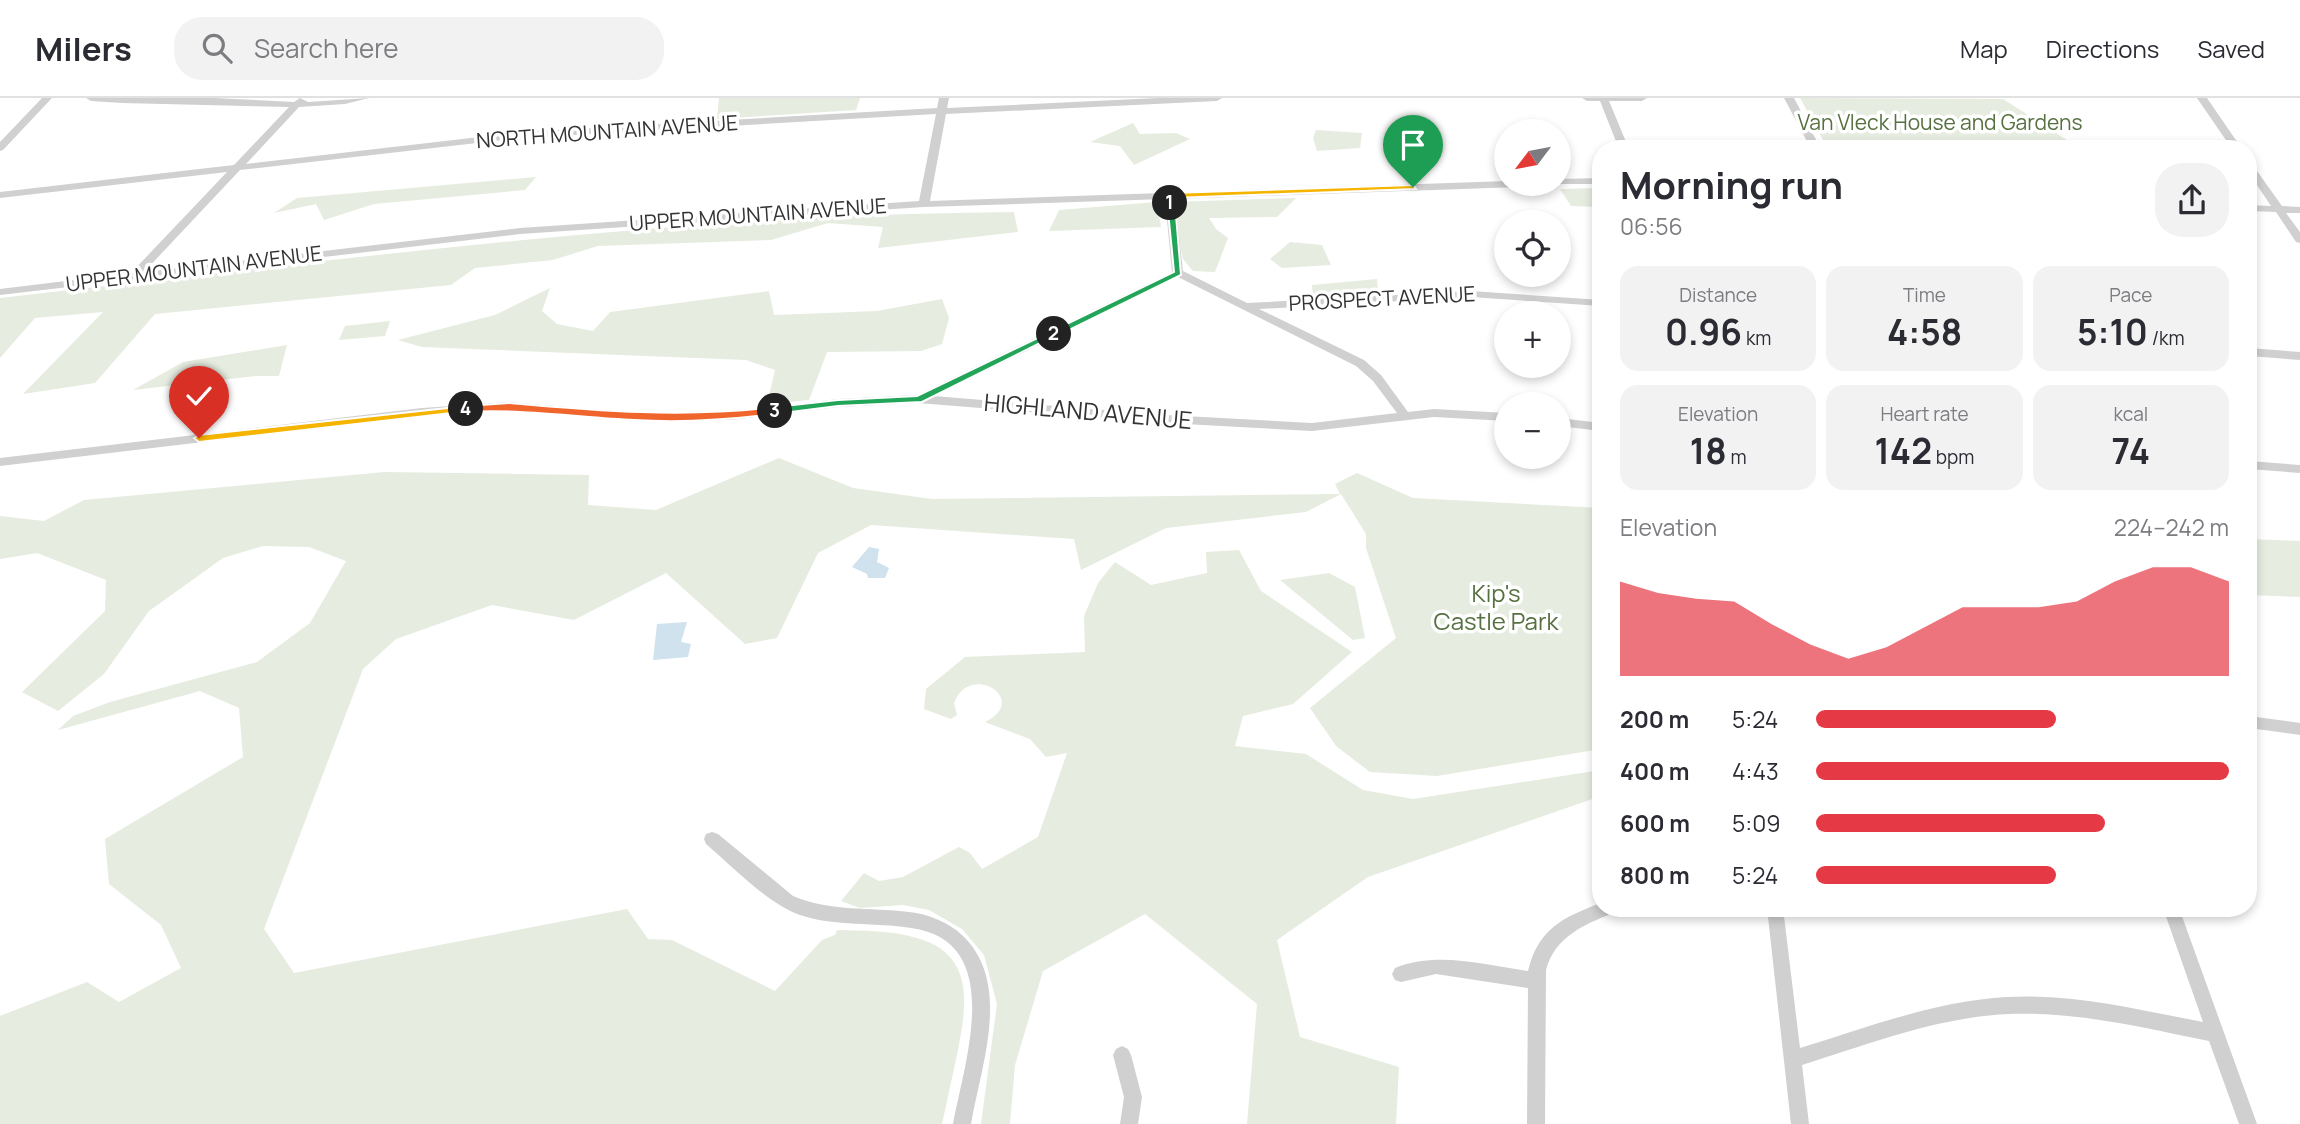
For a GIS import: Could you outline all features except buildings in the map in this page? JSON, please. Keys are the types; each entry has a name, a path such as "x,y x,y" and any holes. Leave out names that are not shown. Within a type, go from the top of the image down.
{"street":[{"path":"0,148 47,98"},
{"path":"91,98 130,102 212,99 333,104 364,98"},
{"path":"924,204 944,98"},
{"name":"NORTH MOUNTAIN AVENUE","path":"0,195 523,135 1217,98"},
{"path":"1587,98 1643,98"},
{"path":"1789,98 1811,140"},
{"path":"2202,98 2231,140"},
{"path":"1604,100 1620,140"},
{"path":"135,275 299,102"},
{"path":"2257,178 2300,240"},
{"path":"1572,182 1592,181"},
{"name":"UPPER MOUNTAIN AVENUE","path":"0,292 520,231 924,204 1494,185"},
{"path":"1170,195 1178,273"},
{"path":"2257,208 2300,210"},
{"path":"1178,273 1360,363 1377,378 1405,416"},
{"path":"918,400 1178,273"},
{"name":"PROSPECT AVENUE","path":"1246,306 1471,294 1592,302"},
{"path":"2257,353 2300,356"},
{"name":"HIGHLAND AVENUE","path":"0,462 422,412 509,406 636,417 730,416 838,403 918,400 1312,427 1434,413 1494,416"},
{"path":"1571,423 1592,426"},
{"path":"2257,465 2300,468"},
{"path":"2257,723 2300,729"},
{"path":"712,839 787,901 798,907 833,916 903,919 926,923 947,933 964,948 977,969 984,1006 961,1124"},
{"path":"1536,1124 1537,981 1542,951 1553,935 1567,924 1592,914"},
{"path":"1776,917 1800,1124"},
{"path":"2174,917 2248,1124"},
{"path":"1401,974 1436,966 1537,981"},
{"path":"1793,1059 1949,1014 2007,1005 2064,1007 2214,1032"},
{"path":"1122,1055 1133,1097 1129,1124"}],"green space":[{"path":"719,98 860,98 856,110 717,119"},
{"name":"Van Vleck House and Gardens","path":"1800,98 2003,99 2067,140 1823,140"},
{"path":"1133,123 1140,134 1176,133 1190,139 1134,165 1120,146 1090,142"},
{"path":"1316,130 1362,133 1360,148 1317,151 1313,138"},
{"path":"536,177 525,190 374,204 324,220 316,204 274,213 297,198"},
{"path":"1592,188 1592,207 1571,206 1565,196 1572,196 1572,189"},
{"path":"1296,198 1277,217 1209,218 1216,229 1228,238 1215,272 1193,271 1183,259 1172,202"},
{"path":"1157,202 1161,227 1049,231 1059,210"},
{"path":"1014,212 1018,232 878,248 883,227 828,223 771,240 598,246 553,260 475,268 451,285 155,314 95,383 23,394 103,312 35,318 0,358 0,298 414,251 621,231 829,217"},
{"path":"1290,242 1322,245 1331,265 1282,268 1270,259"},
{"path":"1377,279 1378,294 1313,296 1312,285"},
{"path":"550,288 542,311 557,324 593,331 610,312 769,291 774,315 877,311 942,299 949,318 942,344 921,351 827,352 809,400 767,404 775,370 746,360 422,347 398,340 495,315"},
{"path":"390,321 385,336 339,340 345,326"},
{"path":"287,345 279,376 256,376 133,390 183,362"},
{"name":"Kip's Castle Park","path":"779,458 853,488 932,499 1340,494 1335,484 1357,473 1413,498 1592,508 1592,750 1437,776 1370,772 1336,746 1310,708 1396,638 1366,548 1366,534 1341,494 1306,512 1166,528 1081,570 1074,539 871,525 818,553 777,638 745,644 666,573 574,620 492,605 396,639 363,669 264,929 294,973 627,909 648,939 672,940 775,991 822,940 835,935 837,930 907,935 936,946 950,957 963,985 963,1019 942,1124 0,1124 0,1016 87,982 119,1002 181,968 161,925 109,884 105,839 243,757 239,708 200,691 58,730 73,716 110,702 257,662 310,623 346,561 309,547 263,546 223,558 149,611 104,674 58,711 22,692 105,611 106,580 37,553 0,559 0,516 44,521 84,500 384,472 589,475 588,505 656,510"},
{"path":"2257,539 2300,541 2300,597 2257,595"},
{"path":"1239,550 1261,591 1352,652 1293,704 1243,716 1235,746 1306,754 1363,790 1413,799 1592,771 1592,799 1368,877 1277,940 1300,1037 1399,1067 1396,1124 1247,1124 1257,1004 1145,914 1043,971 1015,1065 1010,1124 981,1124 997,1004 984,955 962,929 929,910 903,905 860,908 841,901 864,873 879,881 903,877 959,847 970,853 982,869 1038,837 1067,753 1046,757 1030,739 985,722 998,713 1002,704 1000,695 993,688 972,685 962,691 954,703 957,715 951,719 924,709 926,689 965,657 1085,652 1084,616 1098,583 1115,562 1151,585 1207,573 1206,552"},
{"path":"1329,573 1355,587 1365,638 1353,640 1280,580"}],"water":[{"path":"869,547 879,549 877,562 889,568 885,578 868,578 867,574 852,567"},
{"path":"687,622 681,642 691,644 688,657 653,660 657,624"}],"route":[{"path":"199,438 422,412 509,406 636,417 730,416 838,403 918,400 1178,273 1170,195 1413,187"}]}
